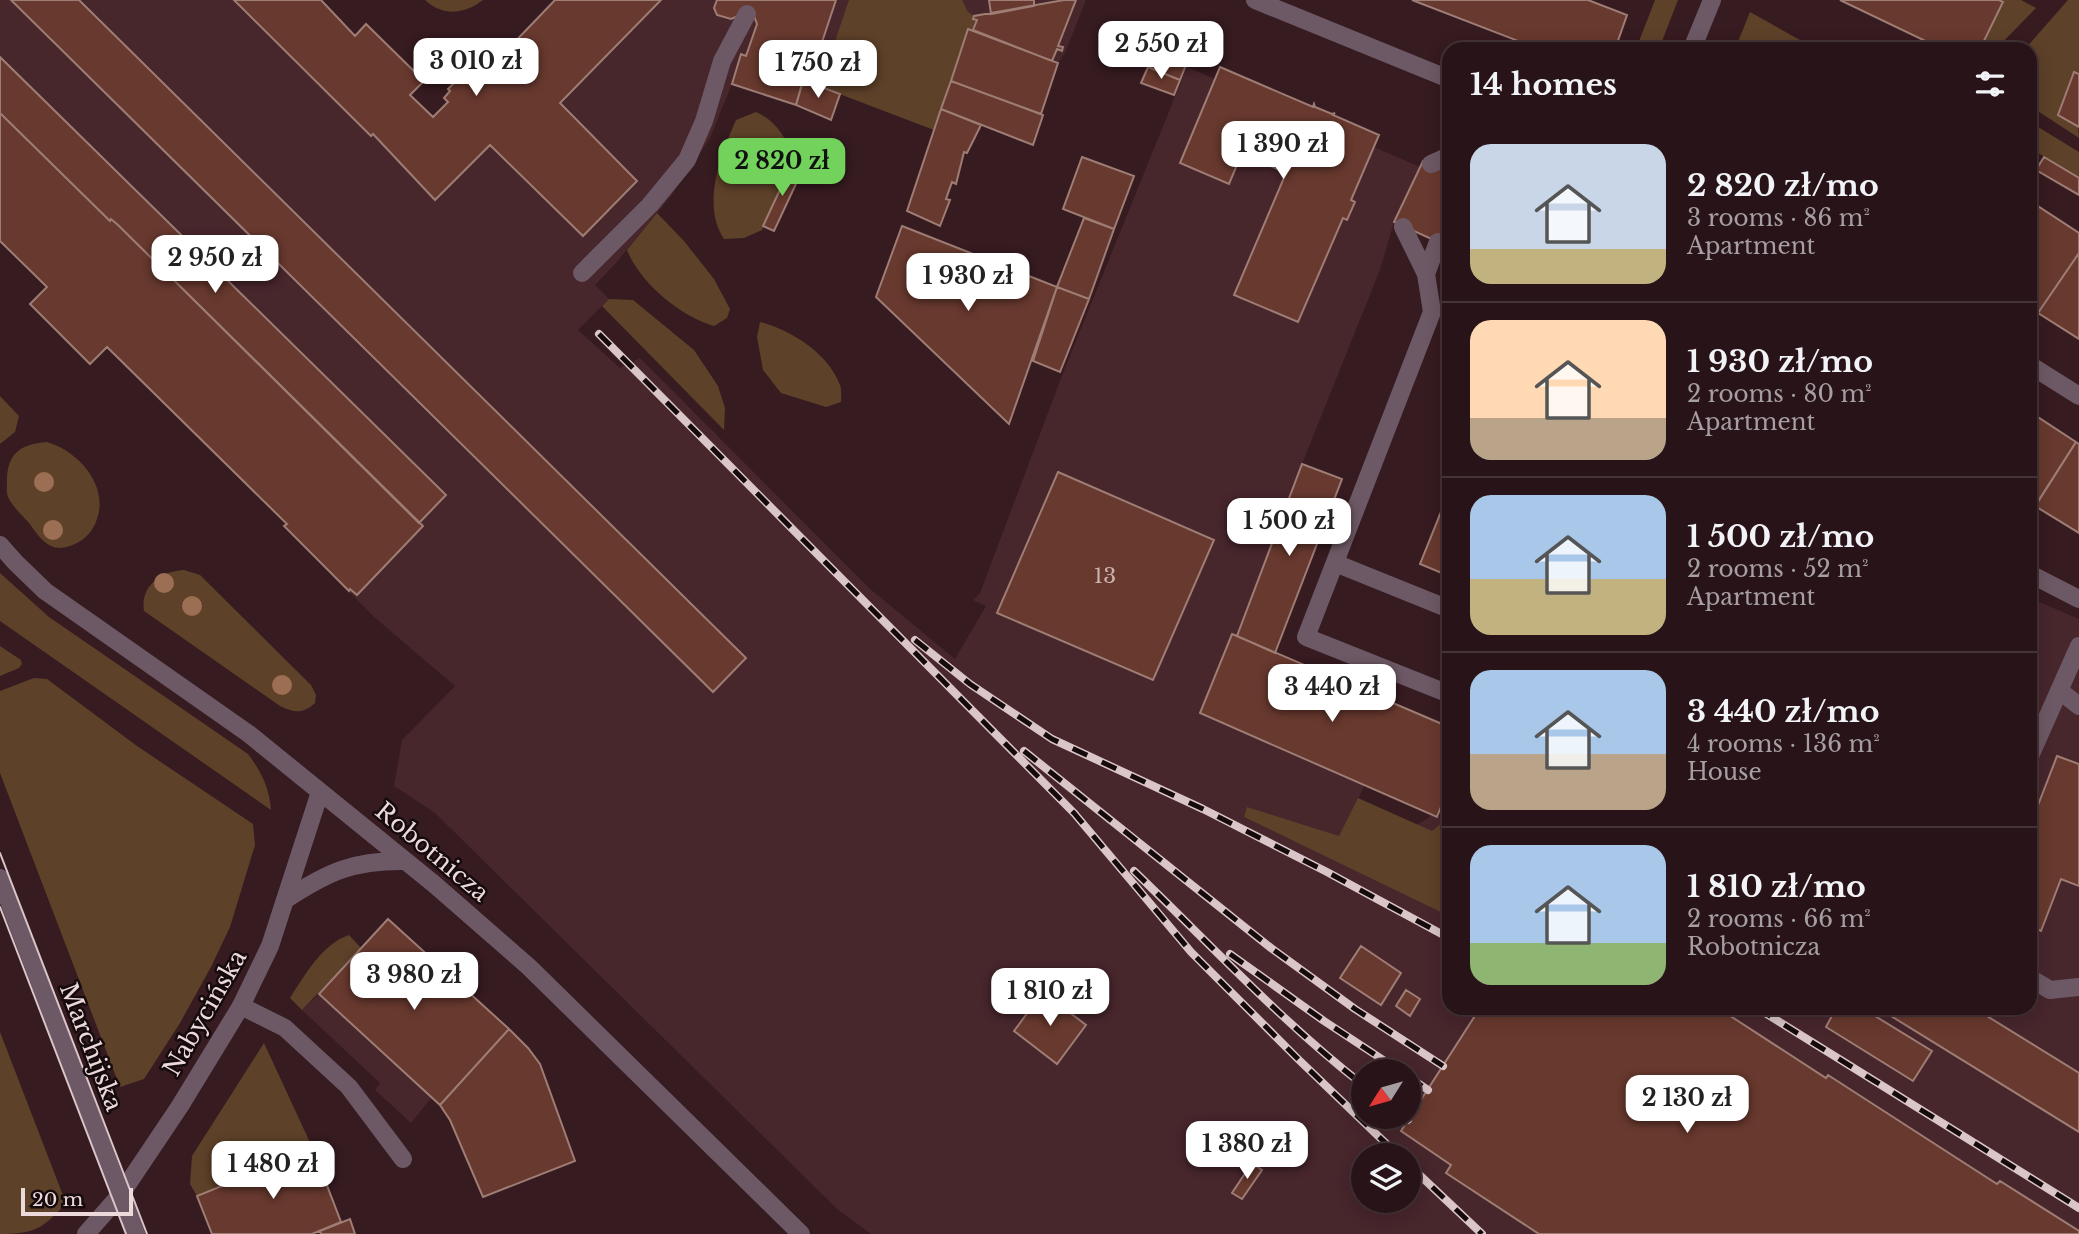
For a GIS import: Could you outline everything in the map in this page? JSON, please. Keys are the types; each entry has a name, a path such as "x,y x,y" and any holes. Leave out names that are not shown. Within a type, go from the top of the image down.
{"street":[{"path":"1255,0 1442,76"},
{"path":"1695,42 1712,0"},
{"path":"582,273 650,205 687,160 704,121 722,61 747,14"},
{"path":"1431,164 1442,159"},
{"path":"1403,226 1426,274 1432,312 1306,637 1442,691"},
{"path":"1426,274 1438,243"},
{"path":"2037,369 2079,396"},
{"name":"Robotnicza","path":"0,545 45,591 249,734 406,861 529,967 801,1234"},
{"path":"1335,563 1442,606"},
{"path":"2037,578 2079,599"},
{"path":"2037,741 2079,646"},
{"path":"2060,691 2079,706"},
{"name":"Nabycińska","path":"86,1234 121,1194 180,1106 241,1006 270,946 320,792"},
{"path":"285,900 317,879 344,868 374,861 406,861"},
{"name":"Marchijska","path":"0,878 136,1234"},
{"path":"2037,982 2050,990 2079,987"},
{"path":"241,1006 285,1028 349,1087 403,1159"}],"shaded area":[{"path":"0,0 321,0 355,35 366,24 424,81 410,95 433,116 448,102 444,98 450,92 448,89 489,48 498,41 507,49 555,0 1086,0 1065,53 1058,63 968,29 934,130 840,94 831,120 796,105 732,84 710,138 671,196 595,285 609,299 578,330 620,368 640,358 869,588 955,659 986,606 973,600 980,593 1063,373 1187,67 1215,79 1220,67 1312,106 1314,104 1331,114 1335,113 1334,116 1379,135 1374,147 1420,167 1394,222 1380,270 1237,636 1232,635 1200,712 1365,785 1339,837 1248,808 1244,817 1335,860 1417,825 1434,814 1442,818 1442,1015 2037,1015 2037,601 2079,619 2079,1234 871,1234 837,1209 435,813 394,786 402,740 455,686 374,617 284,526 287,524 108,347 90,364 30,304 47,287 0,241"},
{"path":"425,0 483,0 454,12 439,9"},
{"path":"849,0 962,0 968,12 977,20 973,30 968,29 934,130 803,80 813,47 822,41 834,44"},
{"path":"1655,0 1678,0 1662,42 1639,42"},
{"path":"1999,0 2021,0 2036,8 2003,42 1983,42 2002,2"},
{"path":"2068,0 2079,0 2079,74 2074,73 2079,138 2037,111 2037,42 2031,42"},
{"path":"1750,12 1804,42 1738,42"},
{"path":"756,112 769,120 779,131 793,158 772,146 764,160 791,166 762,230 744,238 724,239 717,226 714,211 720,164 736,120"},
{"path":"2037,126 2079,152 2079,178 2037,152"},
{"path":"657,213 684,241 714,279 730,309 727,318 714,326 688,315 663,297 633,262 627,250"},
{"path":"609,299 633,300 694,350 718,386 725,408 724,430 602,306"},
{"path":"760,322 796,337 818,353 840,385 841,402 826,407 781,393 763,370 757,337"},
{"path":"0,396 19,416 15,432 0,444"},
{"path":"47,442 59,446 80,461 95,482 99,494 100,506 92,530 80,541 64,548 51,546 41,539 12,504 7,493 9,464 13,457 22,448"},
{"path":"184,570 200,575 311,685 316,695 315,703 298,711 280,706 144,611 145,594 149,587 167,573"},
{"path":"0,573 49,617 248,754 264,780 271,810 0,621"},
{"path":"0,646 21,660 22,664 0,676"},
{"path":"34,678 47,679 137,746 253,824 255,845 230,927 211,967 180,1023 144,1079 120,1087 0,773 0,691"},
{"path":"1358,798 1432,831 1442,823 1442,913 1244,817 1247,807 1339,836"},
{"path":"349,935 361,948 302,1010 290,998 322,953 339,939"},
{"path":"319,994 432,1097 411,1123 375,1090 380,1083 302,1010"},
{"path":"0,1032 66,1203 44,1224 30,1231 12,1234 0,1234"},
{"path":"264,1043 313,1149 197,1196 190,1184 192,1156"}],"building":[{"path":"11,0 79,0 746,658 713,692"},
{"path":"234,0 321,0 355,36 366,24 424,81 410,95 433,117 448,102 444,98 450,91 448,89 489,48 498,41 507,50 555,0 661,0 560,103 637,181 583,236 490,145 435,200 373,134 371,136"},
{"path":"717,0 836,0 822,42 813,47 796,105 732,84 741,54 746,56 757,24 754,16 731,19 717,15 714,8"},
{"path":"989,0 1034,0 1034,6 991,14"},
{"path":"1076,0 1058,46 1063,47 1062,51 1057,49 1052,61 973,30 977,20 973,19 974,16"},
{"path":"1412,0 1588,0 1627,15 1617,42 1521,42"},
{"path":"1840,0 2003,2 1983,42 1927,42"},
{"path":"968,29 1058,63 1041,114 951,81"},
{"path":"1160,35 1193,50 1186,65 1154,52"},
{"path":"822,41 841,47 834,68 809,60 813,47"},
{"path":"1154,52 1186,65 1180,80 1148,67"},
{"path":"0,57 446,495 419,523 118,225 111,219 110,221 0,113"},
{"path":"1148,67 1180,80 1174,95 1141,83"},
{"path":"1220,67 1313,107 1314,104 1315,107 1335,113 1333,115 1379,135 1351,200 1355,202 1347,220 1343,218 1298,322 1234,295 1286,173 1242,153 1229,184 1180,163"},
{"path":"2074,72 2079,74 2079,127 2058,115"},
{"path":"803,80 840,94 831,120 796,105"},
{"path":"951,81 1043,115 1033,145 941,109"},
{"path":"941,109 981,125 967,153 964,152 956,184 952,182 946,199 950,200 940,226 907,211"},
{"path":"0,113 110,221 111,219 118,225 423,526 357,595 350,589 349,591 284,526 287,524 107,347 90,364 30,304 47,287 0,241"},
{"path":"772,146 793,158 785,172 764,160"},
{"path":"1082,157 1134,176 1114,229 1063,209"},
{"path":"2044,157 2079,178 2079,195 2037,171"},
{"path":"1423,161 1442,169 1442,244 1394,222"},
{"path":"791,166 802,171 774,231 763,226"},
{"path":"2037,206 2079,233 2079,253 2038,313"},
{"path":"1084,218 1114,229 1089,299 1057,287"},
{"path":"902,226 1057,287 1009,424 876,297"},
{"path":"2079,253 2079,339 2038,313"},
{"path":"1057,287 1089,299 1060,372 1033,361"},
{"path":"2037,417 2076,442 2037,504"},
{"path":"2076,442 2079,444 2079,533 2037,507 2037,503"},
{"path":"1302,464 1342,479 1275,653 1237,636"},
{"path":"1058,472 1214,540 1153,680 997,613"},
{"path":"1442,509 1442,573 1420,564"},
{"path":"1232,634 1442,724 1442,804 1437,817 1200,713"},
{"path":"2057,756 2079,764 2079,886 2061,879 2041,931 2037,929 2037,808"},
{"path":"388,919 509,1029 440,1105 319,994"},
{"path":"1361,946 1401,973 1381,1005 1340,978"},
{"path":"1406,990 1420,999 1410,1016 1396,1006"},
{"path":"1043,992 1086,1025 1057,1064 1014,1031"},
{"path":"1476,1015 1729,1015 1826,1078 1828,1075 1997,1184 2000,1181 2079,1231 2079,1234 1539,1234 1446,1173 1451,1165 1401,1131 1421,1129 1421,1100"},
{"path":"1832,1015 1873,1015 1932,1051 1913,1081 1826,1027"},
{"path":"1889,1015 1985,1015 2079,1073 2079,1132"},
{"path":"509,1029 540,1064 575,1161 483,1197 450,1120 440,1105"},
{"path":"313,1149 341,1222 312,1234 212,1234 197,1196"},
{"path":"1252,1163 1262,1170 1242,1199 1232,1193"},
{"path":"350,1219 355,1234 321,1234 320,1231"}],"tram line":[{"path":"0,853 147,1234"},
{"path":"0,907 126,1234"}],"railway":[{"path":"599,334 1074,813 1191,952 1385,1143"},
{"path":"915,640 970,684 1052,739 1203,809 1442,934"},
{"path":"1024,751 1271,948 1355,1009 1443,1066"},
{"path":"1134,871 1274,1008 1351,1075"},
{"path":"1230,954 1382,1059"},
{"path":"1768,1015 2079,1208"},
{"path":"1421,1085 1428,1090"},
{"path":"1421,1176 1482,1234"}]}
